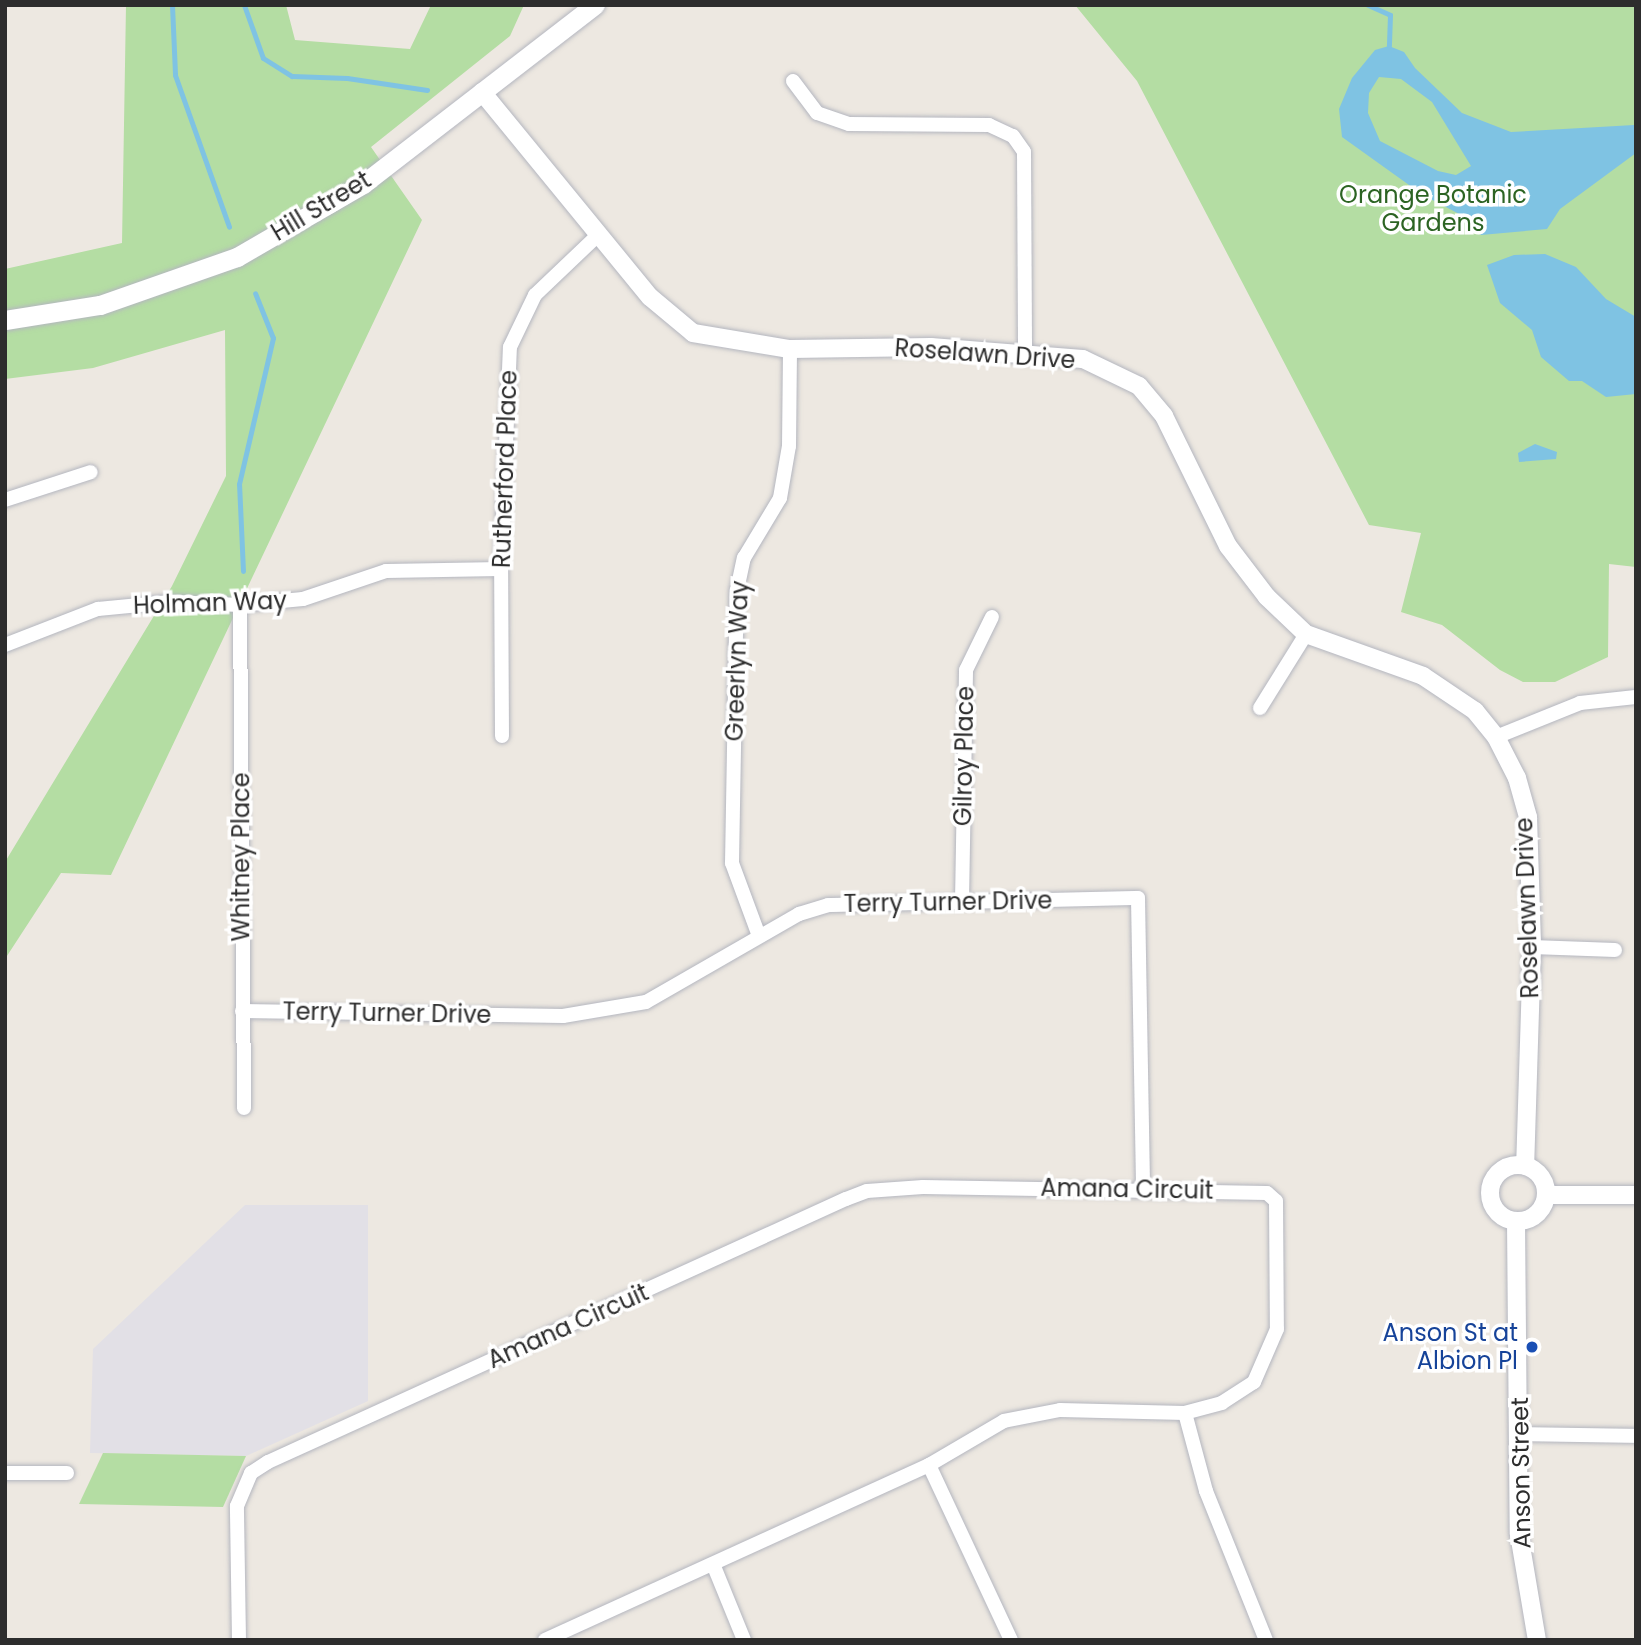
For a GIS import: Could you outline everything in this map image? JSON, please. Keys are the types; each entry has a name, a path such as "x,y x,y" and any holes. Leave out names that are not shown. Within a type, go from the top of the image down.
{"main road":[{"name":"Hill Street","path":"5,320 100,305 237,257 363,184 595,5"}],"street":[{"path":"793,81 817,113 849,124 989,125 1013,136 1024,152 1025,354"},
{"name":"Roselawn Drive","path":"482,92 650,298 693,333 790,349 931,347 1083,359 1139,386 1164,416 1245,575 1306,634 1423,676 1475,710 1496,737 1517,778 1528,817 1532,947 1525,1166"},
{"name":"Rutherford Place","path":"502,736 500,569 510,346 535,295 598,235"},
{"name":"Greerlyn Way","path":"760,936 732,863 737,590 744,558 780,498 789,446 790,349"},
{"path":"5,500 91,472"},
{"name":"Holman Way","path":"6,644 98,610 171,602 240,605 303,599 386,571 500,569"},
{"name":"Whitney Place","path":"240,605 244,1108"},
{"name":"Gilroy Place","path":"962,901 966,670 975,644 992,617"},
{"path":"1260,708 1306,634"},
{"path":"1496,737 1580,703 1636,697"},
{"name":"Terry Turner Drive","path":"242,1011 563,1016 646,1002 799,914 828,905 1138,898 1143,1188"},
{"path":"1532,947 1615,950"},
{"path":"1525,1166 1538,1174 1546,1195 1536,1214 1516,1221 1497,1211 1490,1192 1498,1173 1525,1166"},
{"name":"Amana Circuit","path":"239,1640 237,1506 251,1473 268,1462 867,1191 923,1187 1143,1188 1267,1193 1279,1214 1277,1329 1270,1355 1254,1382 1222,1403 1185,1413 1030,1414 1004,1421 929,1465 545,1640"},
{"path":"1546,1195 1636,1195"},
{"name":"Anson Street","path":"1516,1221 1522,1434 1519,1534 1537,1640"},
{"path":"1185,1413 1206,1490 1266,1640"},
{"path":"1522,1434 1636,1436"},
{"path":"929,1465 1011,1640"},
{"path":"5,1473 67,1473"},
{"path":"713,1564 744,1640"}],"shaded area":[{"path":"245,1205 368,1205 368,1401 246,1456 90,1453 93,1349"}],"green space":[{"path":"126,5 286,5 295,40 410,49 431,5 524,5 510,36 371,147 422,220 111,875 61,873 5,959 5,862 172,586 226,476 225,330 93,368 5,379 5,269 122,243"},
{"name":"Orange Botanic Gardens","path":"1075,5 1636,5 1636,567 1609,564 1608,657 1555,682 1523,682 1500,670 1442,625 1401,612 1421,533 1369,525 1137,81"},
{"path":"103,1453 246,1456 223,1507 79,1504"}],"water":[{"path":"1389,46 1404,52 1415,68 1462,113 1511,132 1634,125 1636,153 1560,209 1547,229 1481,235 1463,216 1423,195 1342,137 1339,109 1352,78 1375,50","holes":["1379,77 1401,79 1432,102 1471,166 1456,175 1438,171 1380,141 1368,113 1369,93"]},
{"path":"1545,254 1576,267 1606,299 1636,317 1636,394 1606,397 1582,381 1569,381 1541,357 1532,330 1500,303 1487,265 1514,255"},
{"path":"1535,444 1557,452 1556,459 1519,462 1518,453"}],"waterway":[{"path":"172,5 175,75 229,227"},
{"path":"244,5 263,58 292,76 347,78 427,90"},
{"path":"1368,5 1390,15 1389,46"},
{"path":"243,571 239,484 273,338 255,293"}],"place":[{"name":"Anson St at Albion Pl","path":"1532,1347"}]}
